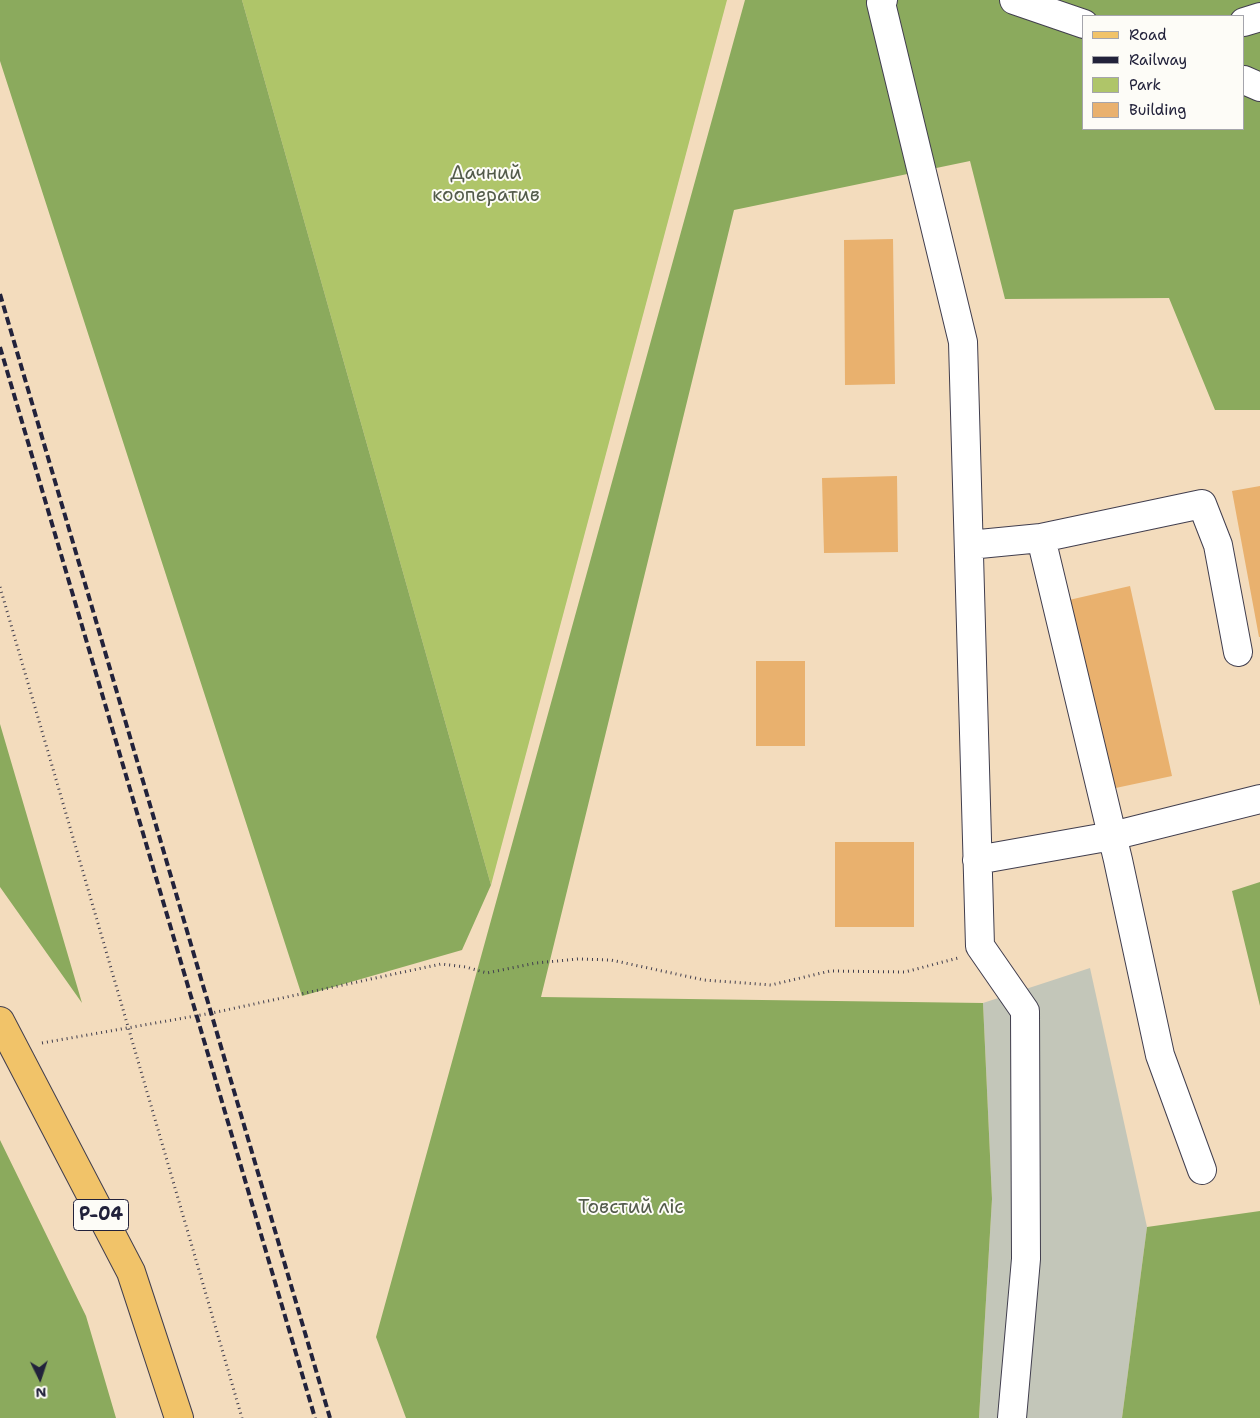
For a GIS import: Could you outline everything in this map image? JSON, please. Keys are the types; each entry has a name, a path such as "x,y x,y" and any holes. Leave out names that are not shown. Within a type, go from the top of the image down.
{"main road":[{"name":"Р-04","path":"0,1021 131,1272 178,1418"}],"street":[{"path":"882,0 963,342 980,946 1025,1011 1026,1259 1012,1418"},
{"path":"1014,0 1082,23"},
{"path":"1245,22 1260,17"},
{"path":"1245,80 1260,87"},
{"path":"969,545 1041,538 1202,504 1218,544 1238,652"},
{"path":"1041,538 1112,836 1160,1055 1202,1170"},
{"path":"977,860 1112,836 1260,799"}],"path":[{"path":"0,587 242,1418"},
{"path":"14,1048 212,1013 441,964 466,967 487,973 516,967 578,959 610,960 704,980 771,985 830,971 905,972 963,957 980,946"}],"shaded area":[{"path":"1090,968 1147,1227 1122,1418 979,1418 992,1199 983,1003"}],"green space":[{"path":"0,0 242,0 491,885 462,950 302,996 0,61"},
{"name":"Дачний кооператив","path":"242,0 727,0 491,885"},
{"name":"Товстий ліс","path":"745,0 1260,0 1260,410 1215,410 1169,298 1005,299 970,161 734,210 541,997 983,1003 992,1199 979,1418 406,1418 376,1337"},
{"path":"0,724 82,1003 0,887"},
{"path":"1260,882 1260,1006 1232,891"},
{"path":"0,1140 86,1316 116,1418 0,1418"},
{"path":"1260,1211 1260,1418 1122,1418 1147,1227"}],"building":[{"path":"893,239 895,384 845,385 844,240"},
{"path":"897,476 898,552 824,553 822,478"},
{"path":"1260,486 1260,637 1259,637 1232,491"},
{"path":"1130,586 1172,776 1111,789 1069,600"},
{"path":"756,661 805,661 805,746 756,746"},
{"path":"835,842 914,842 914,927 835,927"}],"railway":[{"path":"0,294 330,1418"},
{"path":"0,347 315,1418"}]}
